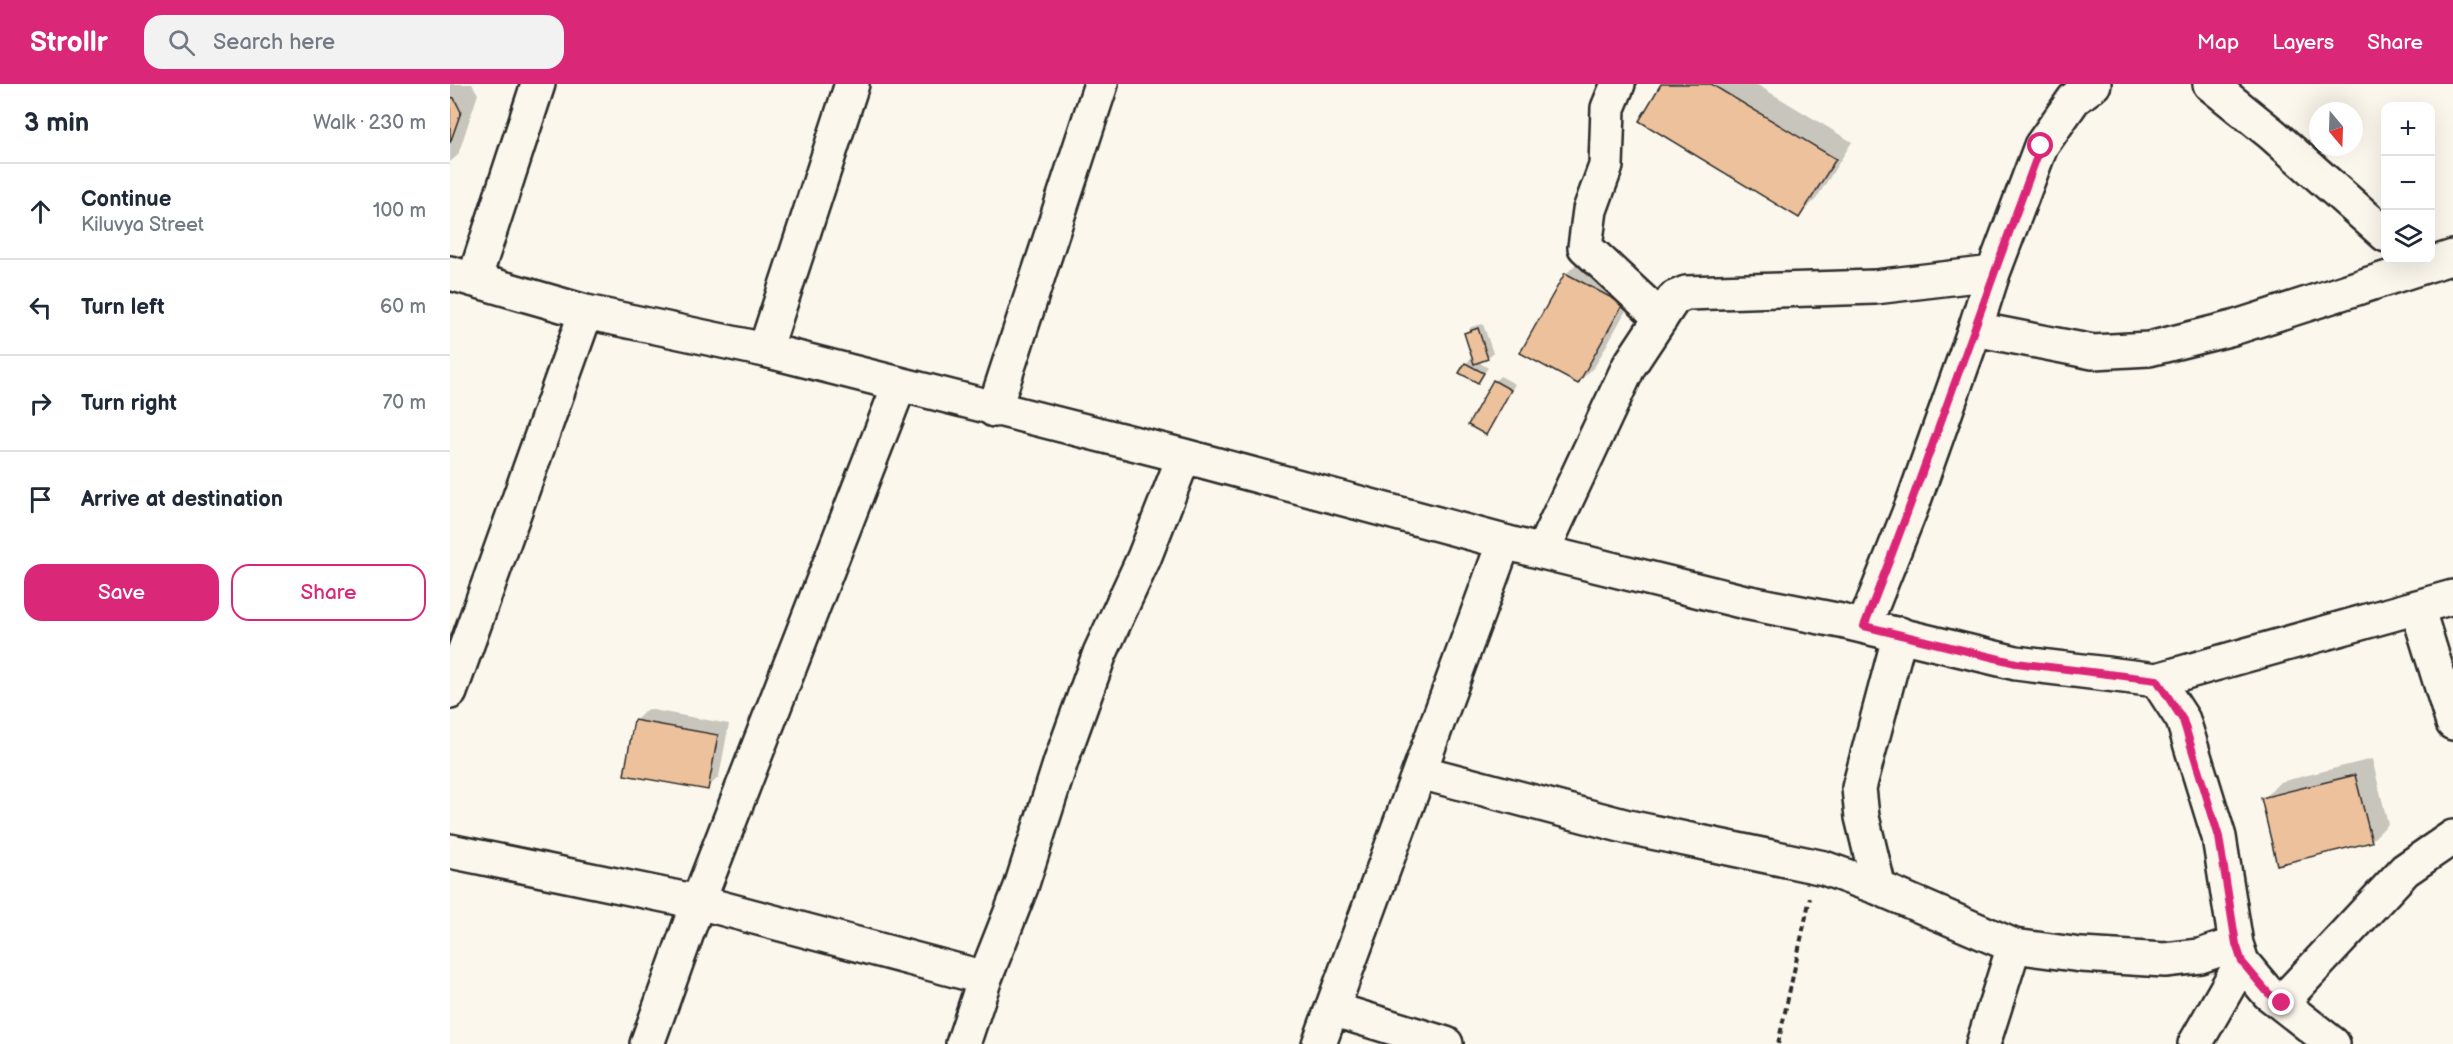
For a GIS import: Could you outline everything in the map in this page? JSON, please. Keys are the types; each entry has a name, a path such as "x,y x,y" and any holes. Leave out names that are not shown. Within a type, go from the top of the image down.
{"street":[{"path":"538,84 462,276 586,312 765,350 899,386 1184,456 1542,552 1745,602 1900,634 2016,663 2157,680 2453,597"},
{"path":"765,350 852,84"},
{"path":"994,410 1101,84"},
{"path":"1618,84 1608,108 1606,166 1590,210 1585,247 1661,318"},
{"path":"1864,626 1912,503 1976,329 1993,273 2041,146 2074,99 2094,84"},
{"path":"2210,84 2272,134 2381,231"},
{"path":"1976,329 2092,352 2149,349 2233,328 2437,261"},
{"path":"1542,552 1629,366 1674,298 1686,293 1875,287 1993,273"},
{"path":"450,692 586,312"},
{"path":"646,1044 698,902 899,386"},
{"path":"963,1044 985,978 1021,887 1061,761 1100,653 1144,558 1184,456"},
{"path":"1319,1044 1504,542"},
{"path":"2417,607 2453,723"},
{"path":"1879,888 1862,817 1859,788 1900,634"},
{"path":"2157,680 2183,720 2219,837 2239,953 2268,993 2333,1044"},
{"path":"1420,772 1628,827 1824,868 1879,888 2014,946 2081,956 2165,960 2239,953"},
{"path":"2282,1003 2405,870 2453,837"},
{"path":"450,850 698,902 985,978"},
{"path":"1983,1044 2014,946"},
{"path":"2195,1044 2239,953"},
{"path":"1332,1009 1446,1044"}],"path":[{"path":"1778,1044 1806,912 1815,880 1824,868"}],"building":[{"path":"1661,84 1711,84 1836,159 1799,218 1639,121"},
{"path":"450,97 454,98 461,112 450,143"},
{"path":"1565,273 1623,304 1578,384 1520,353"},
{"path":"1478,328 1488,359 1474,364 1464,333"},
{"path":"1465,363 1484,373 1478,383 1459,373"},
{"path":"1493,380 1511,390 1486,435 1468,425"},
{"path":"634,720 718,735 708,790 624,775"},
{"path":"2355,775 2372,842 2277,865 2261,798"}],"route":[{"path":"2041,146 1993,273 1976,329 1912,503 1864,626 2016,663 2157,680 2183,720 2219,837 2236,944 2242,962 2268,993 2282,1003"}]}
